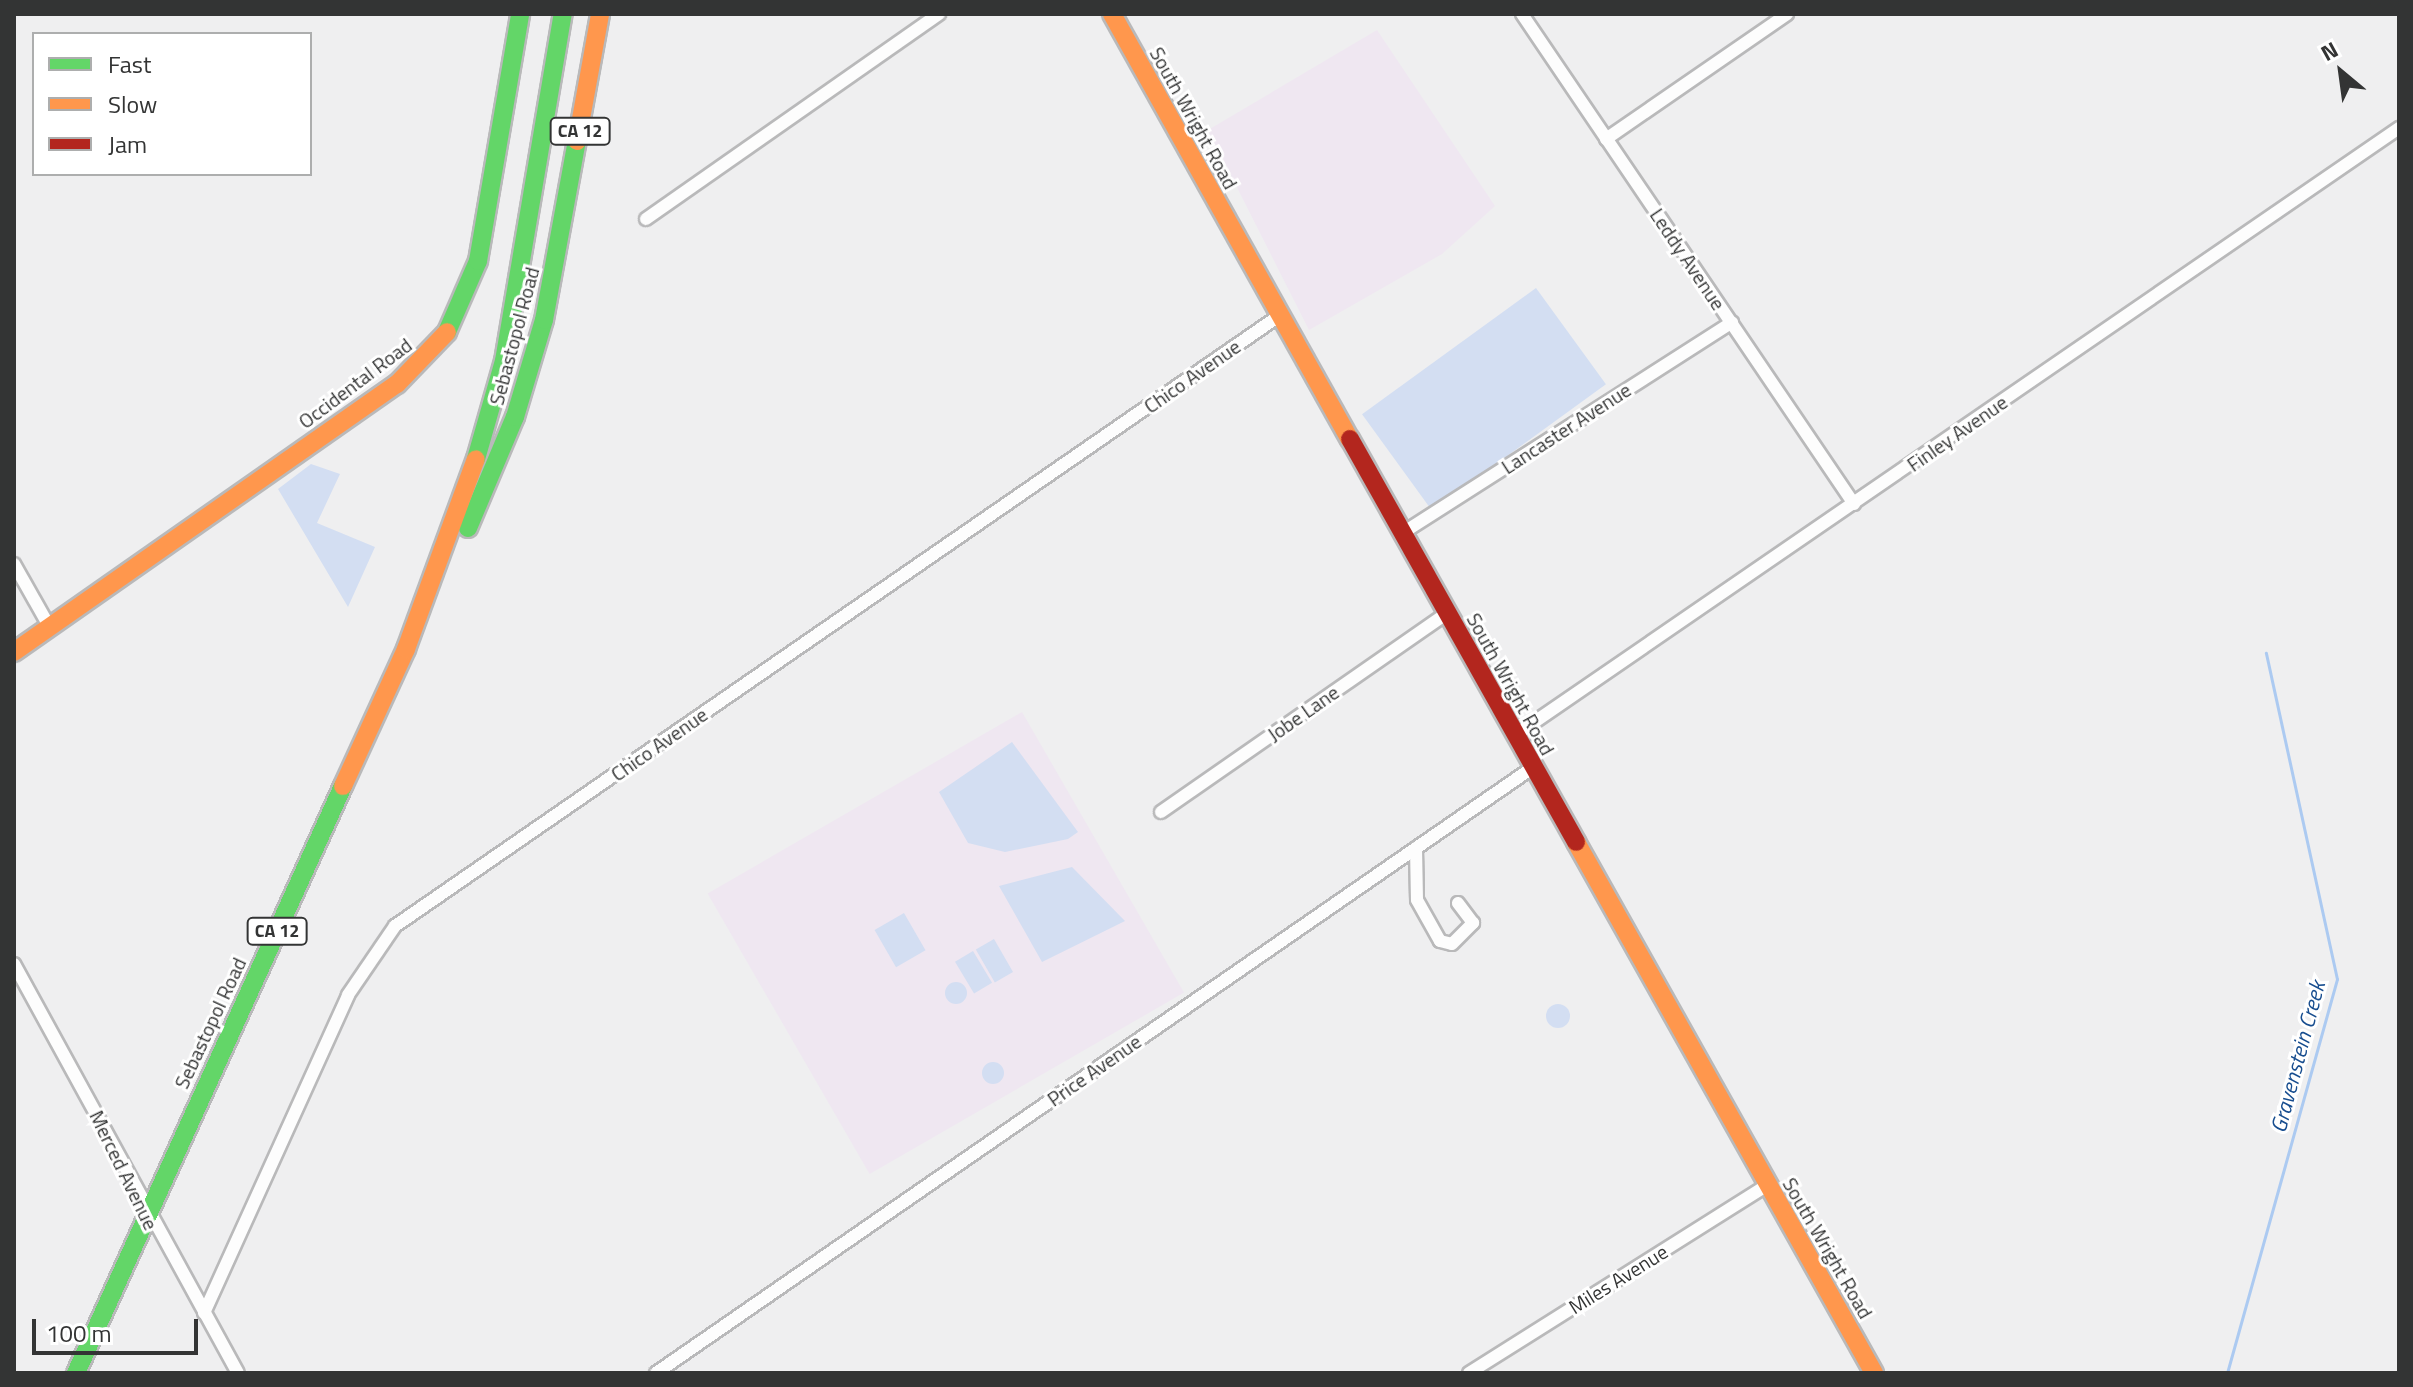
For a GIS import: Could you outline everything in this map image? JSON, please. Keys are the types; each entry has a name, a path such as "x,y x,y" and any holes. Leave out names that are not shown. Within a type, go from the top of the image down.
{"main road":[{"name":"Occidental Road","path":"14,652 48,624 397,384 438,347 466,301 478,261 520,14"},
{"name":"Sebastopol Road","path":"406,649 463,506 498,389 563,14"},
{"name":"Sebastopol Road","path":"76,1373 406,649 473,516 525,386 558,260 600,14"},
{"name":"South Wright Road","path":"1112,14 1514,736 1874,1373"}],"street":[{"path":"646,219 939,14"},
{"name":"Leddy Avenue","path":"1522,14 1854,504"},
{"path":"1606,139 1787,14"},
{"name":"Finley Avenue","path":"1514,736 2399,128"},
{"name":"Chico Avenue","path":"204,1313 348,995 395,926 1279,316"},
{"name":"Lancaster Avenue","path":"1401,534 1732,322"},
{"path":"14,564 48,624"},
{"name":"Jobe Lane","path":"1161,812 1446,614"},
{"name":"Price Avenue","path":"656,1373 1532,768"},
{"path":"1416,848 1417,900 1440,941 1452,944 1473,923 1458,903"},
{"name":"Merced Avenue","path":"14,964 238,1373"},
{"name":"Miles Avenue","path":"1469,1373 1767,1185"}],"shaded area":[{"path":"1377,30 1495,206 1442,254 1309,330 1208,130"},
{"path":"1536,288 1606,384 1432,511 1362,414"},
{"path":"311,464 340,474 317,523 375,547 348,607 278,489"},
{"path":"1022,712 1184,993 870,1174 708,894"},
{"path":"1012,742 1078,832 1068,839 1005,852 968,843 939,792"},
{"path":"1072,867 1125,921 1042,962 999,886"},
{"path":"904,913 926,950 896,967 875,930"},
{"path":"994,939 1013,972 995,982 976,950"},
{"path":"973,951 992,983 974,994 955,962"},
{"path":"956,982 964,985 967,993 964,1001 956,1004 948,1001 945,993 948,985"},
{"path":"1558,1004 1567,1007 1570,1016 1567,1025 1558,1028 1549,1025 1546,1016 1549,1007"},
{"path":"993,1062 1001,1065 1004,1073 1001,1081 993,1084 985,1081 982,1073 985,1065"}],"waterway":[{"name":"Gravenstein Creek","path":"2227,1373 2337,979 2266,653"}],"traffic: fast":[{"path":"447,332 478,261 520,14"},
{"path":"476,459 504,361 563,14"},
{"path":"468,528 515,417 544,320 577,141"},
{"path":"76,1373 343,786"}],"traffic: slow":[{"path":"577,141 600,14"},
{"path":"1112,14 1350,439"},
{"path":"14,652 397,384 447,332"},
{"path":"343,786 406,649 476,459"},
{"path":"1576,842 1874,1373"}],"traffic: jam":[{"path":"1350,439 1576,842"}]}
